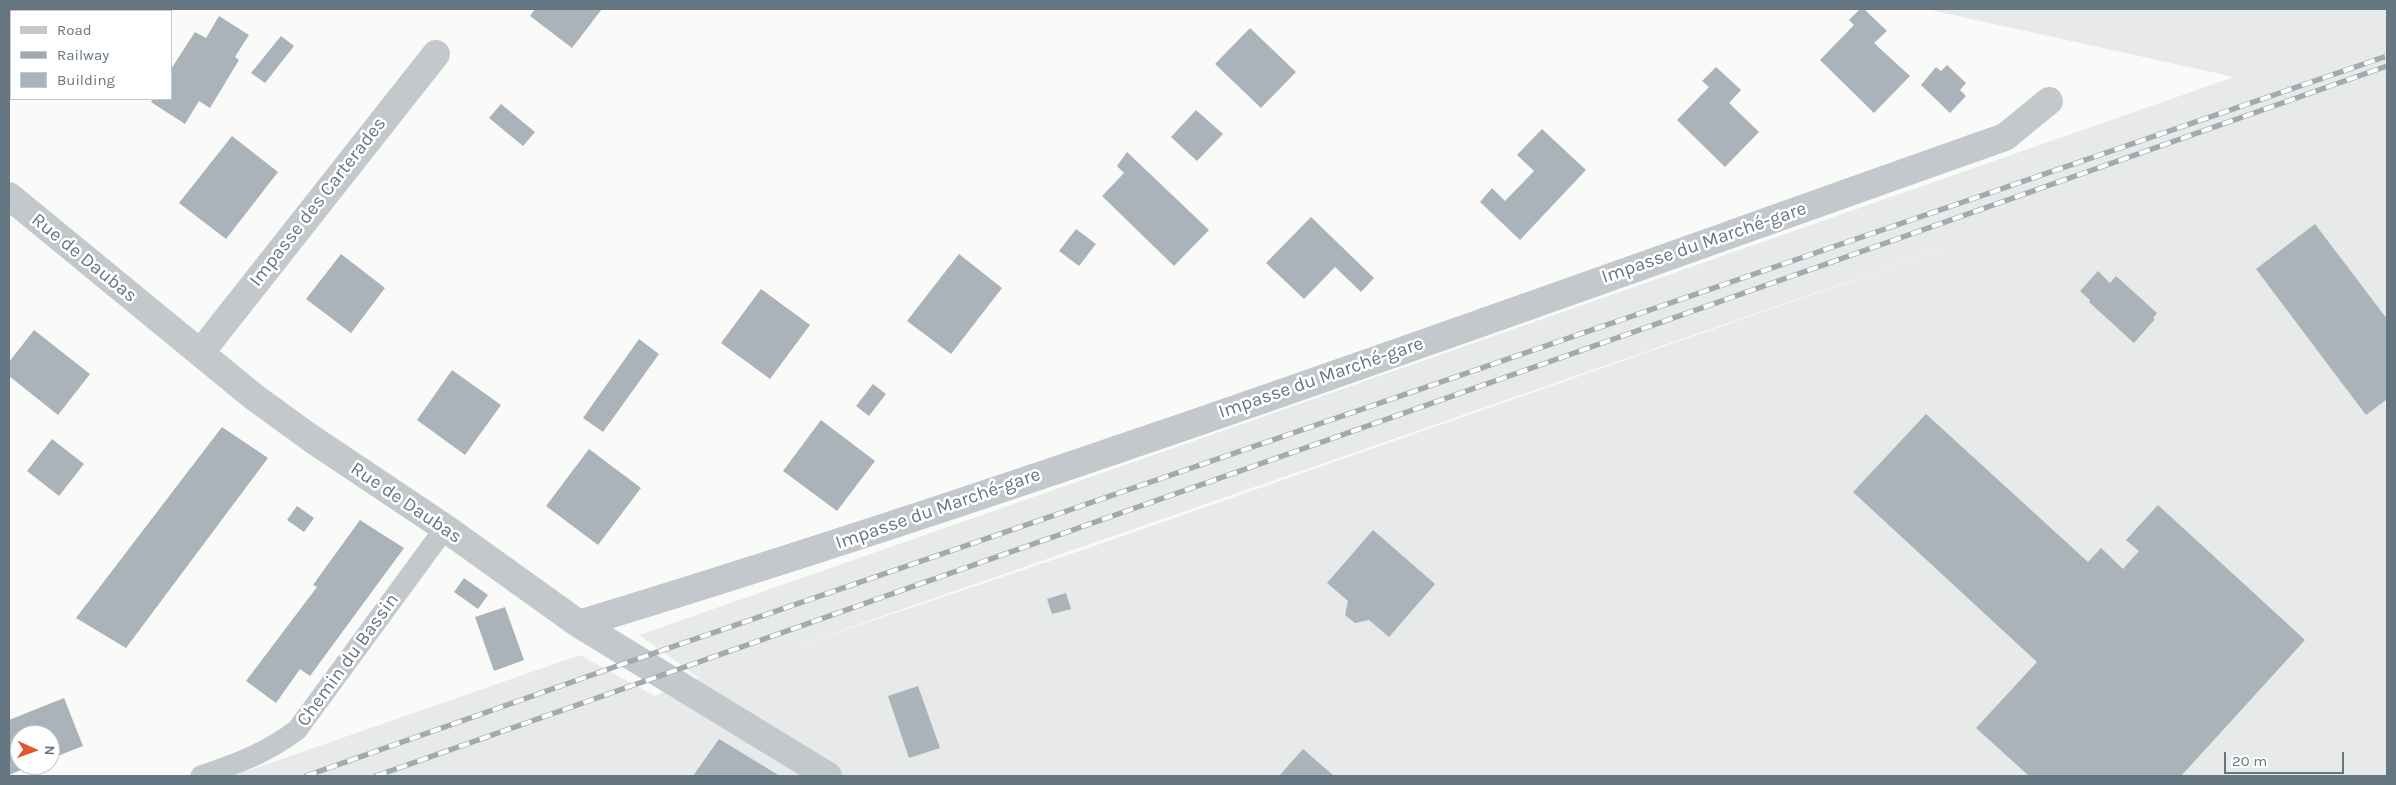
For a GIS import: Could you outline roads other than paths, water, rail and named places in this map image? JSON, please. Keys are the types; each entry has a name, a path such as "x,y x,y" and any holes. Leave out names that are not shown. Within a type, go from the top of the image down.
{"street":[{"name":"Impasse des Carterades","path":"201,352 436,54"},
{"name":"Impasse du Marché-gare","path":"580,624 775,564 1170,431 2005,138 2049,101"},
{"name":"Rue de Daubas","path":"9,196 254,397 312,439 445,528 580,624 828,776"}],"lane":[{"name":"Chemin du Bassin","path":"201,776 237,764 272,748 297,730 445,528"}],"railway":[{"path":"306,776 637,659 2387,56"},
{"path":"376,776 2387,66"}]}
